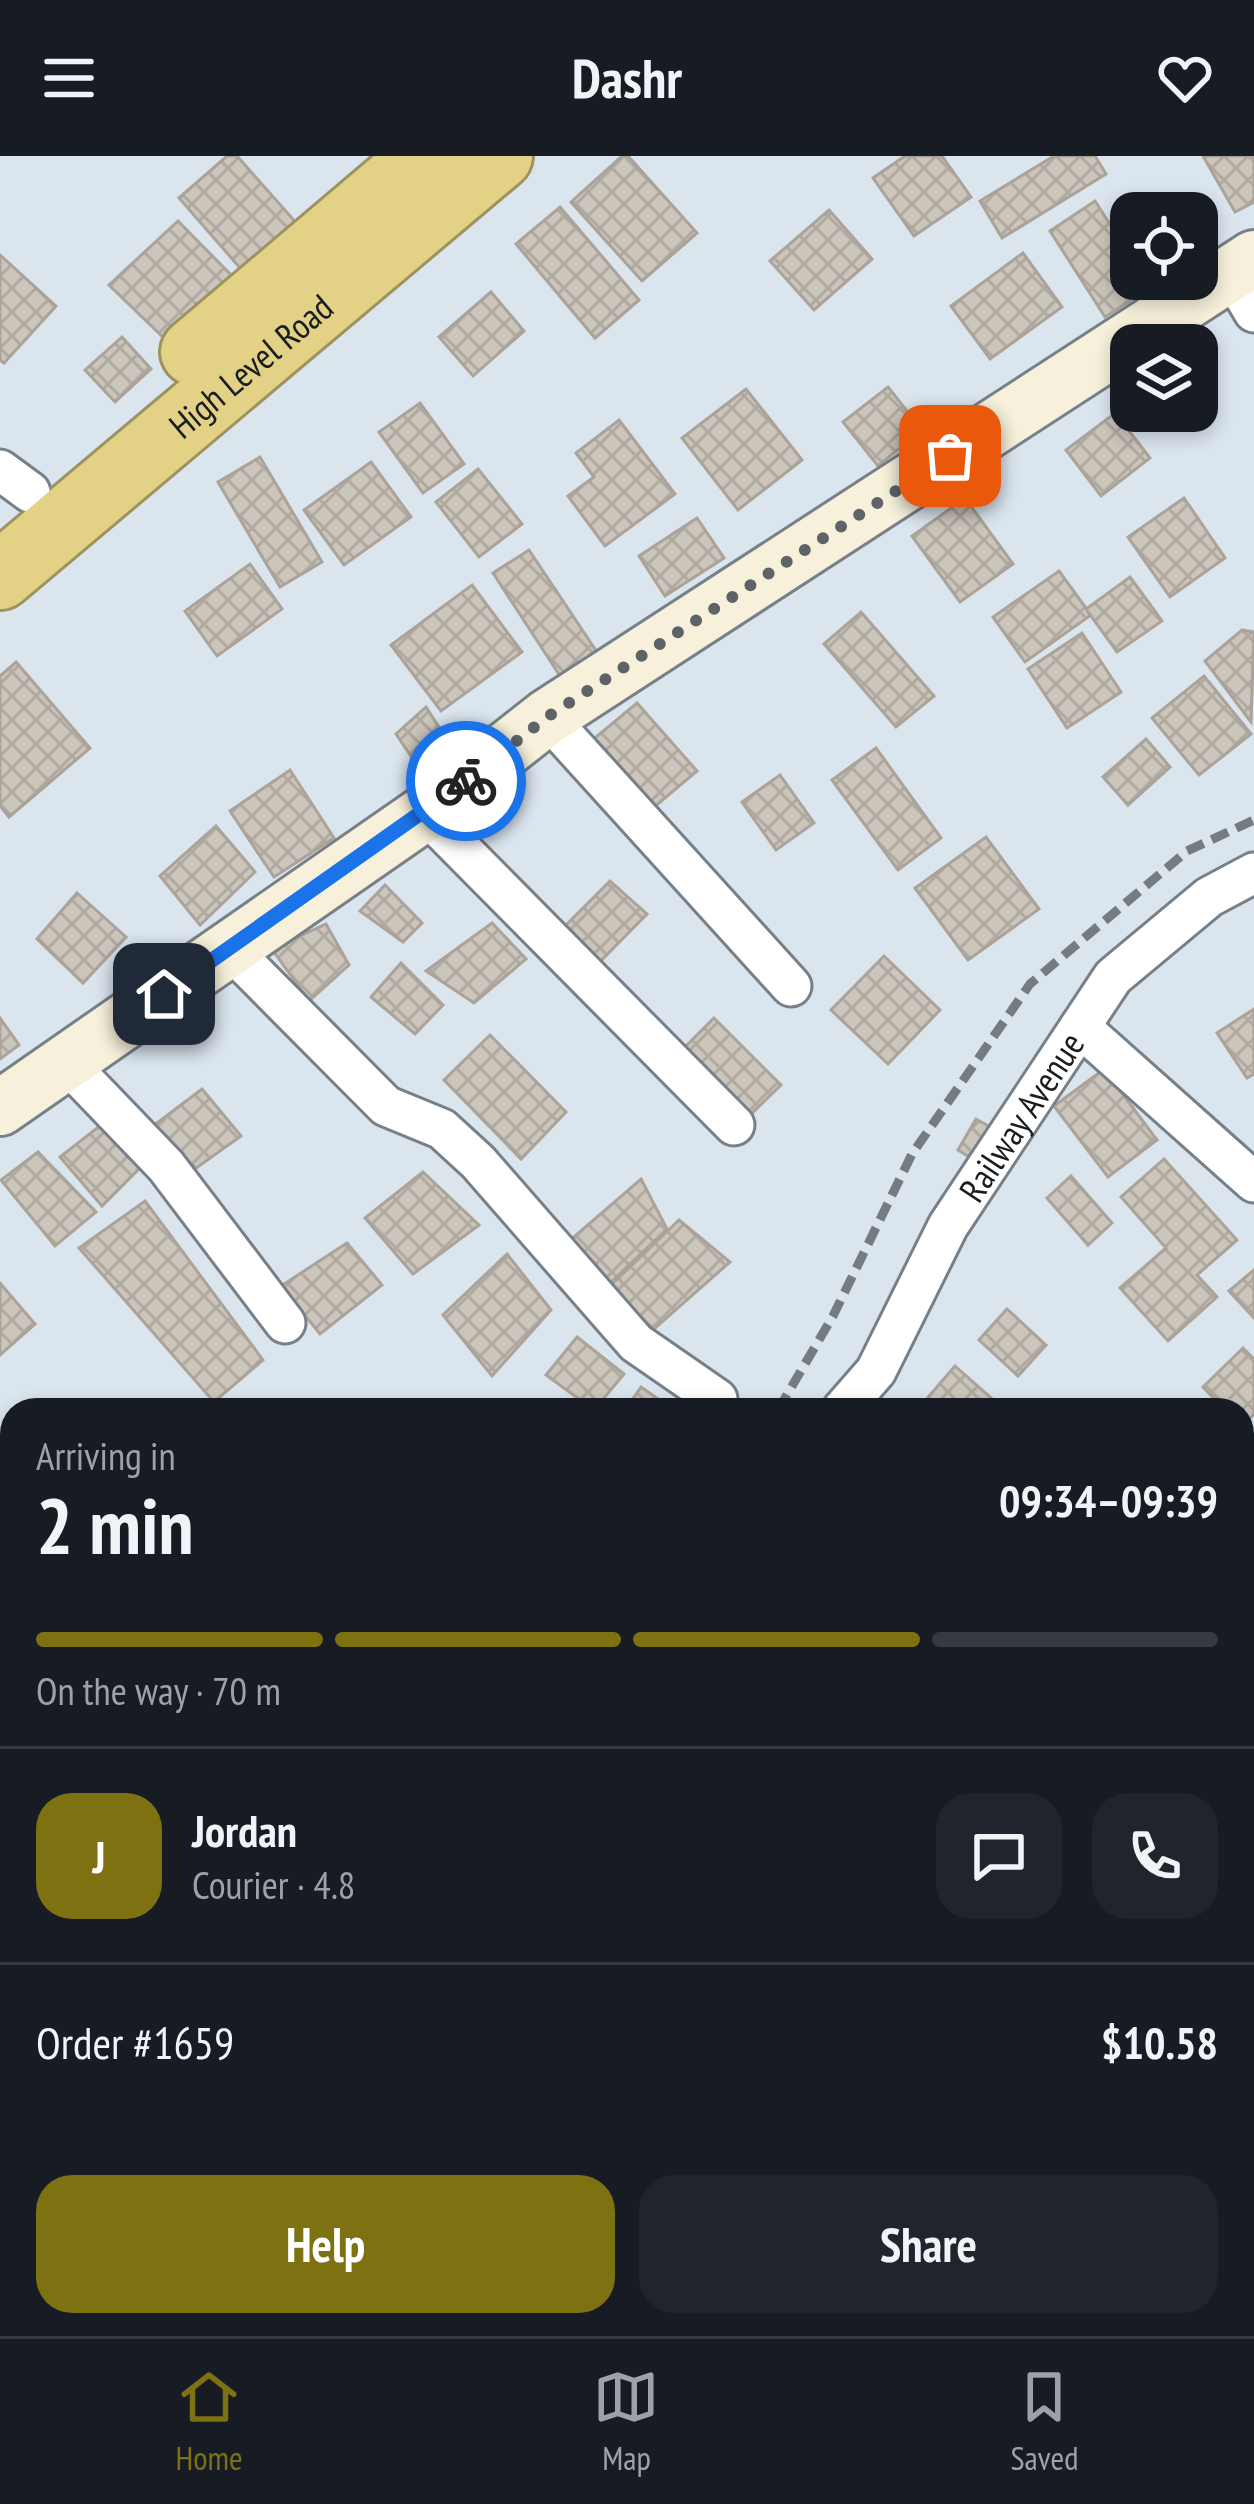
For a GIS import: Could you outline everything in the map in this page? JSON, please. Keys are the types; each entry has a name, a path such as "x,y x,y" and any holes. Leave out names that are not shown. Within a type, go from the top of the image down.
{"highway":[{"name":"High Level Road","path":"10,493 425,156"},
{"name":"High Level Road","path":"0,576 499,156"}],"street":[{"path":"0,1108 425,813 547,717 1246,281"},
{"path":"547,717 791,986"},
{"path":"425,813 734,1125"},
{"name":"Railway Avenue","path":"852,1398 876,1370 948,1226 1113,977 1208,897 1254,873"},
{"path":"230,949 386,1106 442,1130 478,1162 637,1343 716,1398"},
{"path":"1080,1027 1254,1182"},
{"path":"65,1061 166,1166 285,1323"}],"building":[{"path":"227,156 237,156 308,236 254,284 179,198"},
{"path":"622,156 628,156 697,233 642,281 571,202"},
{"path":"905,156 942,156 971,197 914,236 873,178"},
{"path":"1054,156 1095,156 1106,174 1002,238 980,201"},
{"path":"1203,156 1254,156 1254,202 1235,212"},
{"path":"1095,201 1110,224 1110,300 1131,300 1105,317 1050,231"},
{"path":"560,207 639,300 595,338 516,244"},
{"path":"829,210 872,259 814,310 770,261"},
{"path":"178,221 237,281 169,343 109,285"},
{"path":"1023,253 1062,307 990,359 951,306"},
{"path":"0,255 56,306 4,363 0,360"},
{"path":"491,292 524,331 473,376 439,337"},
{"path":"122,337 151,369 115,402 85,370"},
{"path":"888,387 922,430 878,466 843,422"},
{"path":"746,389 802,460 738,510 682,438"},
{"path":"420,403 464,464 423,493 379,432"},
{"path":"1110,417 1110,432 1130,432 1150,458 1101,496 1066,450"},
{"path":"619,420 675,494 605,546 568,496 594,477 576,453"},
{"path":"260,457 322,562 280,587 218,482"},
{"path":"371,462 411,517 344,565 304,510"},
{"path":"478,469 522,524 479,557 436,502"},
{"path":"965,498 1013,564 960,602 912,536"},
{"path":"1184,498 1225,558 1170,597 1128,537"},
{"path":"697,518 724,558 665,596 639,556"},
{"path":"529,550 597,652 560,676 493,573"},
{"path":"250,564 282,609 217,656 185,611"},
{"path":"1059,571 1091,615 1025,662 993,617"},
{"path":"1130,577 1162,621 1117,652 1086,609"},
{"path":"472,585 522,652 441,711 391,645"},
{"path":"861,612 934,696 896,727 824,644"},
{"path":"1242,630 1254,632 1251,722 1205,661"},
{"path":"1082,633 1121,692 1067,728 1028,669"},
{"path":"16,662 90,748 9,817 0,806 0,676"},
{"path":"1204,676 1251,734 1199,775 1152,718"},
{"path":"637,703 697,771 646,814 584,747"},
{"path":"426,707 457,755 423,774 396,734"},
{"path":"1146,739 1170,767 1128,805 1103,777"},
{"path":"876,748 941,838 898,870 832,780"},
{"path":"290,770 334,838 274,877 230,811"},
{"path":"780,775 814,823 776,850 742,802"},
{"path":"216,826 255,872 200,925 160,876"},
{"path":"986,837 1039,909 968,960 915,888"},
{"path":"610,881 647,914 587,975 551,940"},
{"path":"385,885 422,923 403,942 360,911"},
{"path":"77,893 126,937 83,983 37,939"},
{"path":"492,923 526,959 474,1003 426,971"},
{"path":"326,924 349,965 309,1001 272,949"},
{"path":"884,956 940,1010 888,1064 831,1010"},
{"path":"401,963 443,1005 415,1034 371,997"},
{"path":"1254,1009 1254,1074 1247,1078 1217,1033"},
{"path":"0,1018 19,1045 0,1059"},
{"path":"714,1018 781,1085 742,1123 676,1056"},
{"path":"490,1035 566,1112 521,1159 444,1080"},
{"path":"1104,1069 1157,1140 1108,1177 1054,1106"},
{"path":"202,1089 241,1136 185,1176 145,1132"},
{"path":"976,1119 1001,1133 982,1165 958,1150"},
{"path":"101,1125 140,1168 102,1206 60,1157"},
{"path":"38,1152 96,1212 55,1246 1,1180"},
{"path":"1164,1159 1237,1240 1197,1275 1217,1297 1168,1341 1120,1288 1166,1248 1121,1197"},
{"path":"423,1172 479,1225 413,1274 365,1218"},
{"path":"1071,1176 1112,1223 1088,1245 1047,1198"},
{"path":"641,1179 667,1229 609,1284 568,1242"},
{"path":"145,1201 263,1360 219,1398 210,1398 79,1248"},
{"path":"679,1220 730,1262 654,1329 609,1287"},
{"path":"347,1243 382,1285 320,1334 281,1286"},
{"path":"507,1254 551,1310 492,1376 443,1315"},
{"path":"1254,1270 1254,1318 1229,1291"},
{"path":"0,1283 35,1324 0,1355"},
{"path":"1007,1309 1046,1345 1018,1376 979,1340"},
{"path":"577,1337 624,1374 604,1398 578,1398 546,1375"},
{"path":"1243,1348 1254,1359 1254,1398 1214,1398 1203,1387"},
{"path":"955,1366 991,1398 927,1398"},
{"path":"641,1387 657,1398 633,1398"}],"railway":[{"path":"785,1398 833,1316 912,1154 1030,984 1187,851 1254,820"}],"way so far":[{"path":"466,781 547,717 950,456"}],"route":[{"path":"164,994 466,781"}]}
